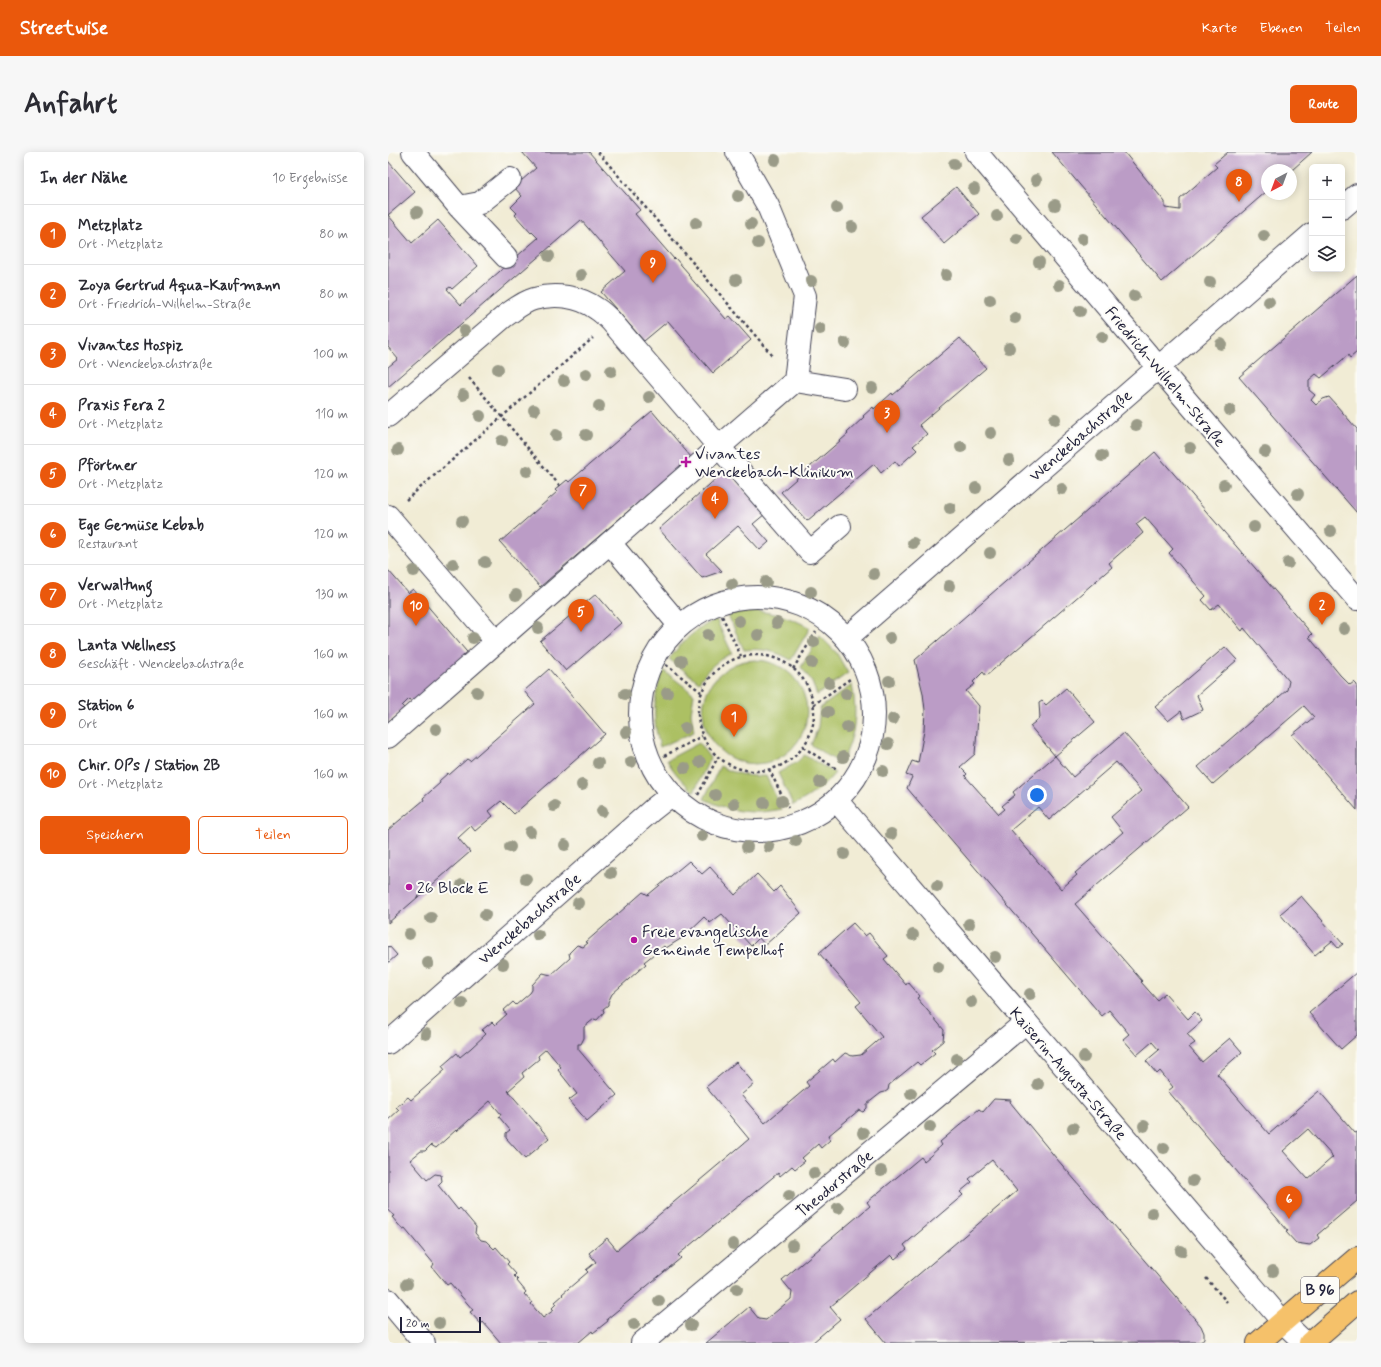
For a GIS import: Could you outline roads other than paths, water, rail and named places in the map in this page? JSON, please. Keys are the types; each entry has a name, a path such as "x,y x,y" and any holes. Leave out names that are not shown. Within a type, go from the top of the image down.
{"main road":[{"name":"B 96","path":"1258,1343 1357,1258"},
{"name":"B 96","path":"1310,1343 1357,1302"}],"street":[{"path":"413,152 459,207 506,257"},
{"path":"388,737 795,381 805,296 768,206 737,152"},
{"name":"Friedrich-Wilhelm-Straße","path":"976,152 1357,599"},
{"path":"459,207 480,203 510,179"},
{"path":"1345,205 1357,195"},
{"name":"Wenckebachstraße","path":"848,637 1310,236"},
{"path":"388,416 505,316 521,305 534,299 547,296 564,296 580,300 597,308 611,321 810,552 840,526"},
{"path":"795,381 844,389"},
{"path":"388,516 496,642"},
{"path":"610,543 680,626"},
{"path":"754,597 772,598 809,608 826,617 838,626 848,637 866,668 873,690 875,713 872,736 866,758 854,780 836,800 810,818 796,824 775,830 753,831 731,828 710,822 690,811 671,795 659,780 650,764 644,739 641,710 645,680 651,664 663,644 680,626 695,615 717,604 735,599 754,597"},
{"name":"Wenckebachstraße","path":"388,1043 646,815 671,795"},
{"name":"Kaiserin-Augusta-Straße","path":"836,800 1283,1322 1305,1343"},
{"name":"Theodorstraße","path":"642,1343 1026,1022"},
{"path":"388,1300 424,1343"}],"place":[{"name":"Lanta Wellness","path":"1239,202"},
{"name":"Station 6","path":"653,283"},
{"name":"Vivantes Hospiz","path":"887,433"},
{"name":"Vivantes Wenckebach-Klinikum","path":"686,462"},
{"name":"Verwaltung","path":"583,510"},
{"name":"Praxis Fera 2","path":"715,519"},
{"name":"Zoya Gertrud Aqua-Kaufmann","path":"1322,625"},
{"name":"Chir. OPs / Station 2B","path":"416,626"},
{"name":"Pförtner","path":"581,632"},
{"name":"Metzplatz","path":"734,737"},
{"name":"26 Block E","path":"409,887"},
{"name":"Freie evangelische Gemeinde Tempelhof","path":"634,940"},
{"name":"Ege Gemüse Kebab","path":"1289,1219"}]}
